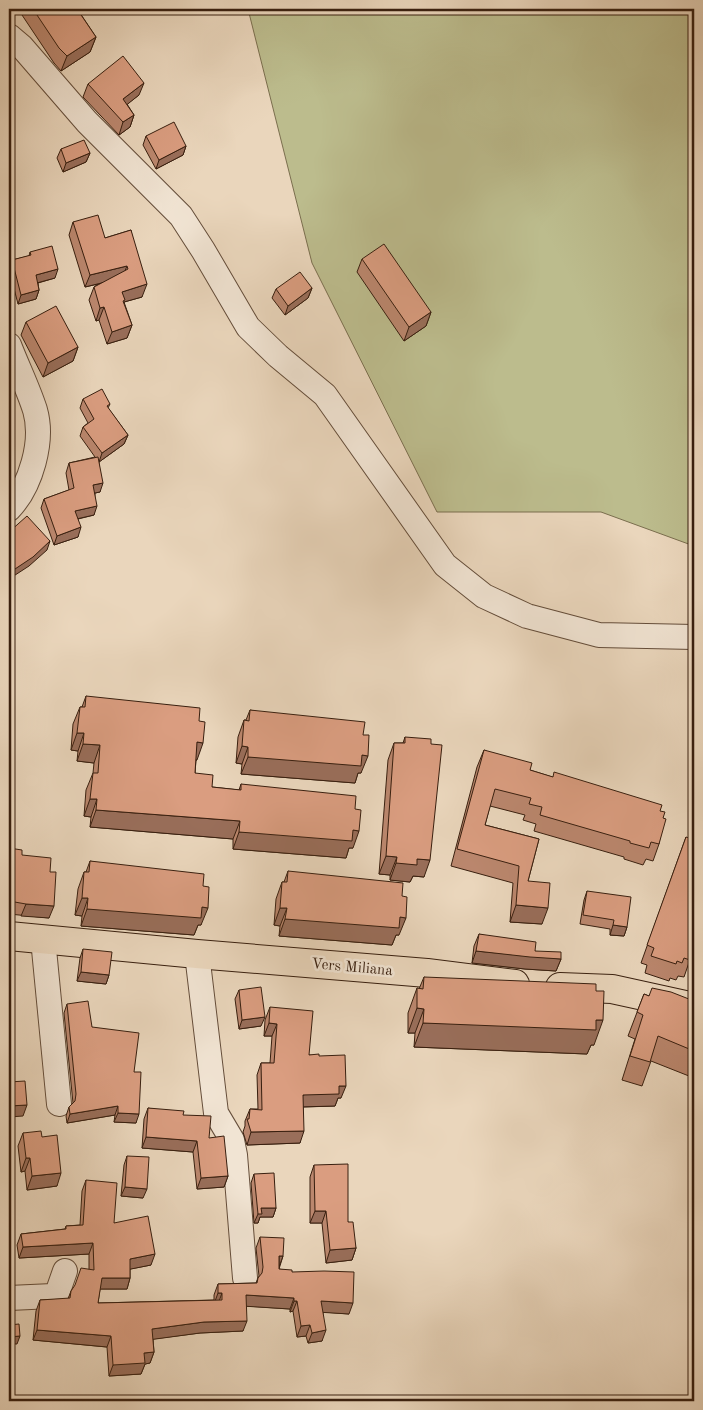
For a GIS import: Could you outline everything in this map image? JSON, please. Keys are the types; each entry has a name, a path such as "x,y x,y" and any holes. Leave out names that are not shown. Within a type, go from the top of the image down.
{"main road":[{"name":"Vers Miliana","path":"9,936 427,973 524,985 612,989 694,1007"}],"street":[{"path":"9,36 22,47 87,122 181,216 204,250 248,327 278,356 325,396 445,565 484,596 527,616 599,636 694,637"},
{"path":"9,345 35,412 38,442 30,475 9,508"},
{"path":"43,939 58,1104"},
{"path":"196,954 216,1113 232,1140 235,1155 245,1278"},
{"path":"9,1298 53,1296 58,1291 66,1271"}],"green space":[{"path":"248,9 694,9 694,546 601,512 437,512 312,263"}],"building":[{"path":"33,9 77,9 96,37 67,56 59,48"},
{"path":"123,56 144,83 123,99 134,115 123,122 88,84"},
{"path":"174,122 186,146 159,160 146,136"},
{"path":"84,140 90,153 66,163 61,149"},
{"path":"98,215 105,238 131,230 147,284 122,292 125,300 123,301 132,325 112,332 104,307 100,308 94,287 128,269 127,266 90,275 73,222"},
{"path":"384,244 431,312 409,327 362,259"},
{"path":"52,246 58,269 36,275 39,290 21,295 12,260 31,255 30,252"},
{"path":"300,272 312,288 288,306 276,289"},
{"path":"56,306 78,347 48,363 26,322"},
{"path":"102,389 110,404 107,406 128,435 102,453 83,427 94,419 83,399"},
{"path":"98,457 103,483 93,485 97,506 75,511 81,527 57,536 44,499 74,488 69,463"},
{"path":"27,516 50,541 33,557 9,573 9,532"},
{"path":"86,696 200,708 199,721 205,722 203,743 197,742 195,773 213,775 212,787 241,790 241,784 356,796 355,809 361,810 359,831 353,830 352,841 239,832 240,821 96,810 97,799 90,799 93,773 98,773 100,745 83,744 84,733 77,733 80,707 85,707"},
{"path":"250,710 365,722 363,735 369,735 368,756 362,755 361,766 248,757 248,747 242,746 244,720 249,721"},
{"path":"405,737 431,739 431,744 442,745 430,860 417,859 417,865 396,863 397,857 386,856 394,743 405,743"},
{"path":"484,750 532,763 530,770 553,777 554,772 662,805 660,811 665,812 663,818 666,819 659,844 651,842 649,848 540,815 542,807 529,804 531,798 495,789 485,825 539,839 528,881 550,883 548,908 516,905 519,866 457,849"},
{"path":"694,836 694,948 690,960 684,958 682,963 677,961 676,964 651,956 654,948 647,945 686,837 693,839"},
{"path":"9,848 22,850 22,855 51,858 50,872 56,872 54,906 9,901"},
{"path":"90,861 204,874 203,886 209,887 208,908 202,907 201,918 87,909 88,898 82,898 84,872 89,872"},
{"path":"288,871 403,883 402,896 407,897 406,918 400,917 399,928 285,919 287,908 280,908 282,882 287,882"},
{"path":"587,891 631,897 627,927 613,925 614,920 583,915"},
{"path":"479,934 536,942 535,951 561,952 561,959 476,951"},
{"path":"83,949 112,952 109,975 81,972"},
{"path":"424,977 596,984 596,991 604,991 603,1020 596,1020 596,1030 423,1023 424,1009 417,1008 417,988 423,989"},
{"path":"261,987 265,1017 242,1020 239,990"},
{"path":"652,988 671,992 694,1001 694,1051 658,1036 650,1062 630,1056 643,1015 637,1012 644,994 649,996"},
{"path":"88,1001 92,1027 139,1033 134,1072 141,1072 139,1114 118,1113 118,1106 70,1114 69,1107 75,1101 76,1094 67,1004"},
{"path":"270,1007 313,1011 309,1055 345,1055 346,1086 339,1086 339,1094 303,1095 304,1131 251,1132 247,1119 249,1119 250,1109 262,1110 261,1063 274,1063 277,1024 269,1023"},
{"path":"25,1081 27,1105 9,1106 9,1082"},
{"path":"148,1108 184,1111 183,1115 211,1116 209,1138 224,1136 228,1176 201,1178 197,1141 146,1137"},
{"path":"41,1131 42,1137 57,1135 61,1173 32,1176 30,1158 26,1158 23,1133"},
{"path":"127,1156 149,1157 147,1189 125,1187"},
{"path":"348,1164 348,1222 353,1222 356,1248 330,1250 326,1211 315,1211 314,1165"},
{"path":"274,1173 276,1208 261,1208 262,1214 258,1214 254,1174"},
{"path":"86,1180 117,1183 114,1223 148,1216 155,1254 130,1259 130,1278 102,1278 98,1303 222,1300 222,1293 218,1293 218,1284 257,1283 263,1267 260,1237 284,1238 283,1256 279,1256 279,1269 292,1270 292,1272 354,1272 353,1303 321,1301 326,1330 312,1333 310,1325 301,1326 297,1301 294,1301 294,1298 246,1295 247,1321 204,1322 152,1329 154,1352 144,1353 145,1363 113,1365 111,1336 37,1330 40,1300 70,1298 81,1268 94,1270 93,1243 23,1247 21,1234 66,1229 66,1226 83,1225"},
{"path":"9,1303 11,1304 9,1325"},
{"path":"19,1324 20,1336 9,1337 9,1325"}]}
